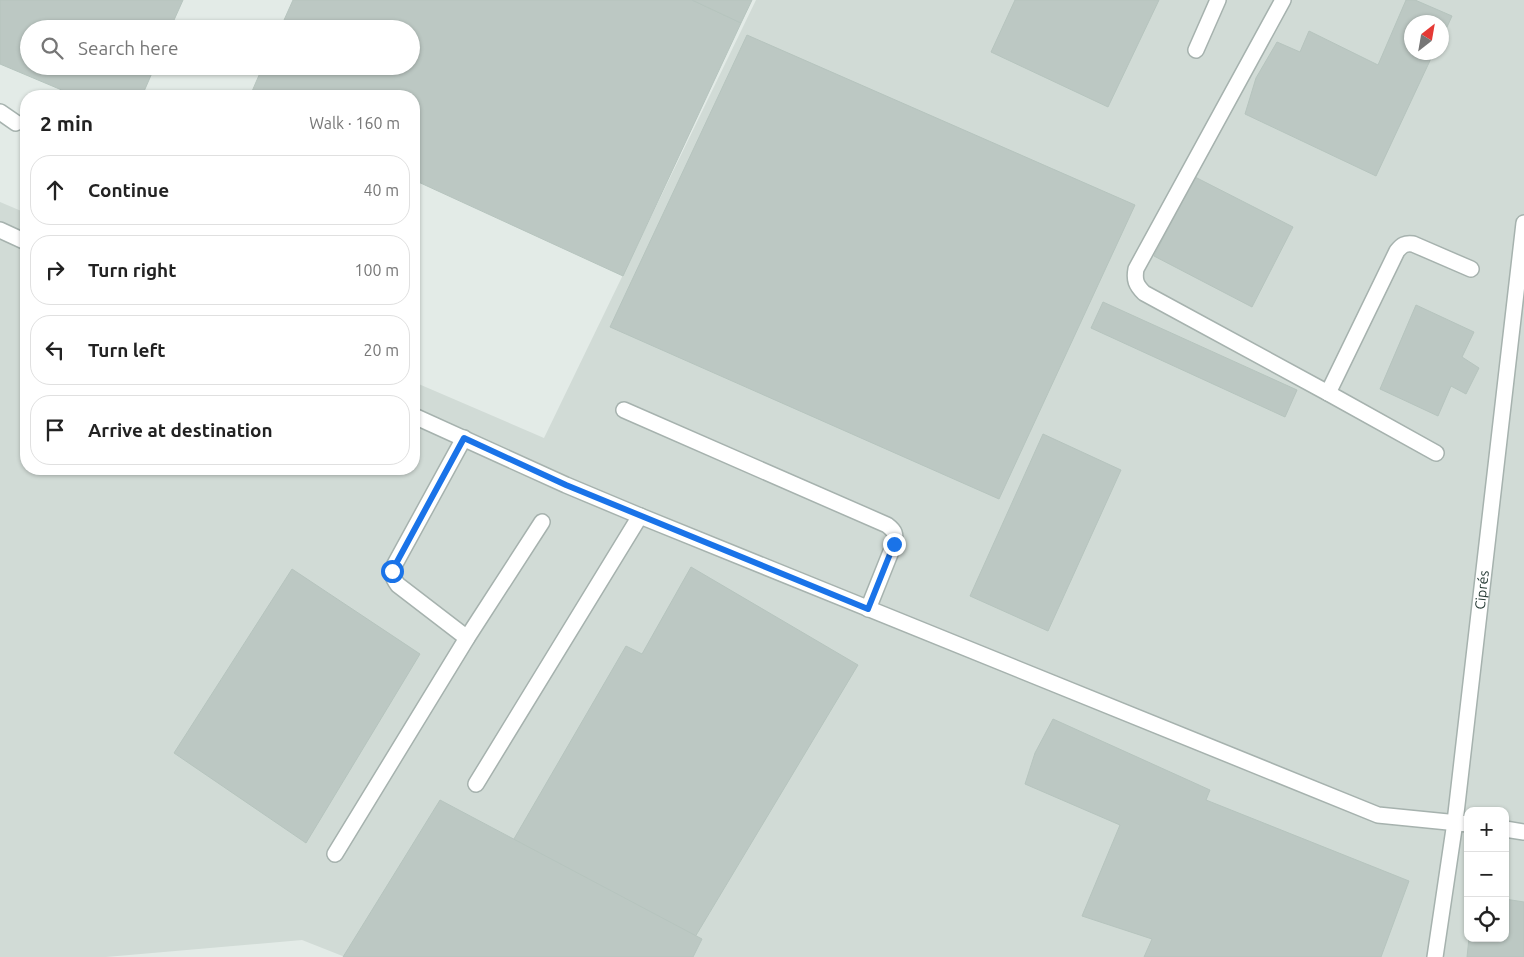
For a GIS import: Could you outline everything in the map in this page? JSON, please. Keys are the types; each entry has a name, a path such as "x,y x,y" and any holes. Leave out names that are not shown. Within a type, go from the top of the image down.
{"street":[{"path":"1196,50 1218,0"},
{"path":"1283,0 1136,269 1134,278 1144,293 1436,453"},
{"path":"0,112 16,123"},
{"name":"Ciprés","path":"1435,957 1461,823 1524,223"},
{"path":"0,230 20,239"},
{"path":"1328,393 1401,246 1406,243 1413,244 1471,269"},
{"path":"624,410 887,525 894,530 896,535 894,544 868,609"},
{"path":"420,419 566,485 640,516 1378,815 1461,823"},
{"path":"464,438 392,571 392,577 398,585 467,638"},
{"path":"476,784 640,516"},
{"path":"335,854 467,638 542,522"},
{"path":"1509,830 1524,832"}],"shaded area":[{"path":"756,0 1524,0 1524,957 345,957 302,940 106,957 0,957 0,202 20,210 20,475 420,475 420,385 544,438"}],"building":[{"path":"0,0 183,0 174,20 20,20 20,72 0,64"},
{"path":"293,0 692,0 741,23 623,276 420,183 420,90 253,90 259,75 420,75 420,20 284,20"},
{"path":"692,0 752,0 741,23"},
{"path":"1015,0 1159,0 1108,107 991,52"},
{"path":"1406,0 1415,0 1452,16 1449,23 1449,15 1404,15 1404,60 1430,60 1376,176 1245,114 1256,78 1277,42 1300,52 1309,31 1378,65"},
{"path":"747,35 1135,205 999,499 610,327"},
{"path":"26,75 151,75 145,90 62,90"},
{"path":"1195,177 1293,227 1252,307 1154,256"},
{"path":"1103,302 1297,390 1285,417 1091,328"},
{"path":"1416,305 1474,332 1462,357 1479,368 1466,394 1451,386 1438,416 1380,389"},
{"path":"1043,434 1121,470 1048,631 970,596"},
{"path":"691,567 858,665 692,942 511,844 626,646 642,654"},
{"path":"292,569 420,654 306,843 174,753"},
{"path":"1053,719 1210,790 1206,800 1409,881 1381,957 1144,957 1152,939 1082,916 1120,825 1025,784 1035,753"},
{"path":"440,800 702,939 693,957 343,957"},
{"path":"1509,900 1524,902 1524,957 1467,957 1469,942 1509,942"}],"route":[{"path":"392,571 464,438 566,485 868,609 894,544"}]}
